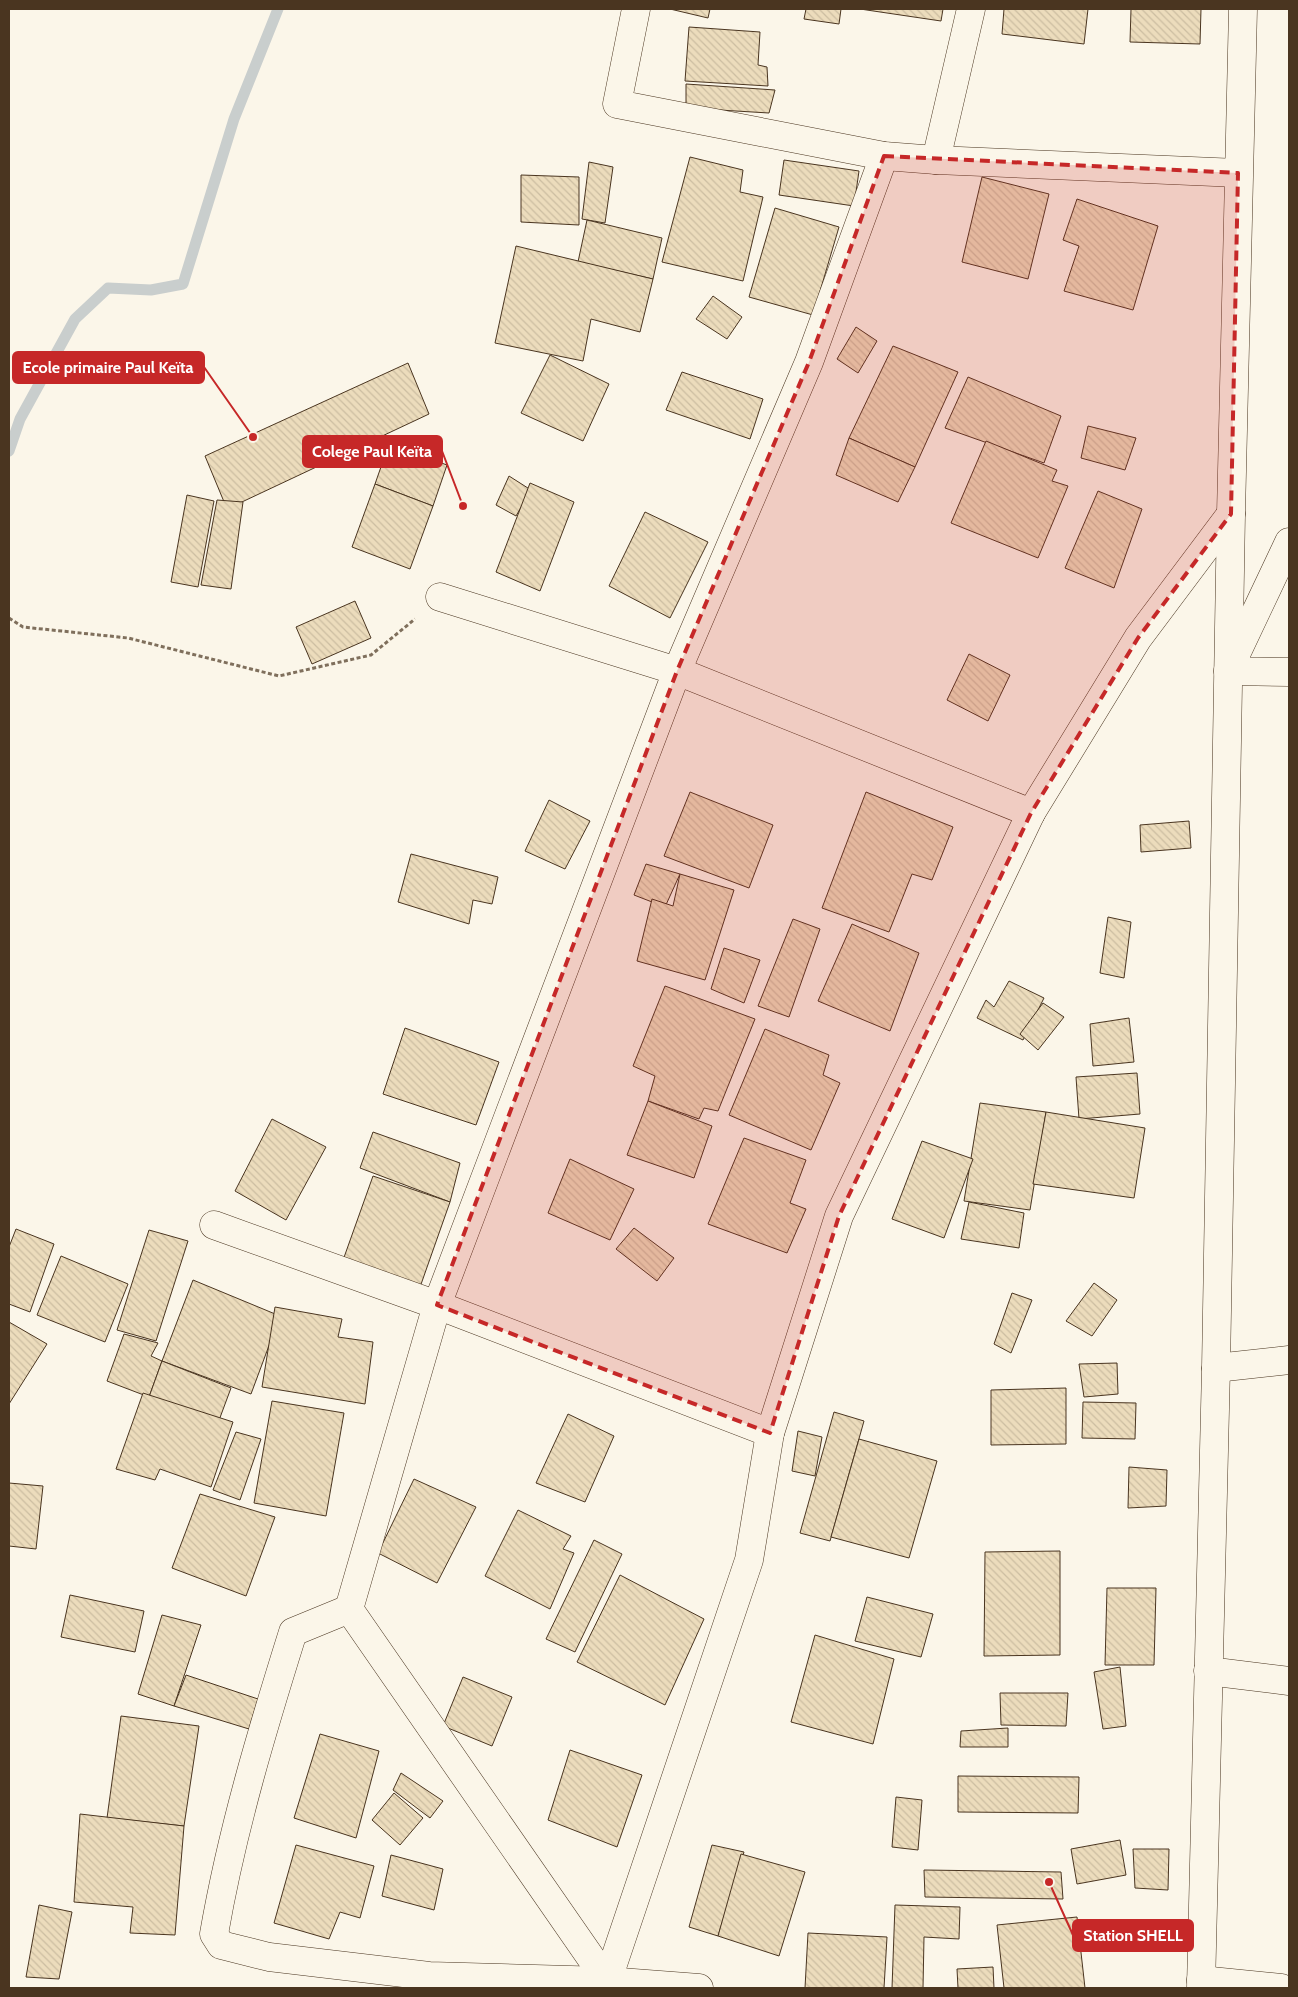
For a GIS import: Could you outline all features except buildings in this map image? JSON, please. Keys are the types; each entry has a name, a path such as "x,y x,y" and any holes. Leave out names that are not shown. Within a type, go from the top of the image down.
{"street":[{"path":"636,9 617,104 884,156 936,160 1238,172"},
{"path":"936,160 971,9"},
{"path":"1243,9 1231,514 1216,1368 1201,1984 1281,1988"},
{"path":"349,1609 437,1305 677,671 809,362 884,156"},
{"path":"606,1985 749,1560 770,1433 839,1216 1031,813 1138,638 1231,514"},
{"path":"1228,671 1289,542"},
{"path":"440,598 677,671 1031,813"},
{"path":"1228,671 1289,672"},
{"path":"214,1225 437,1305 770,1433"},
{"path":"1216,1368 1289,1360"},
{"path":"349,1609 606,1985"},
{"path":"349,1609 293,1632 254,1756 225,1871 214,1934 221,1945 269,1957 429,1976 699,1988"},
{"path":"1208,1671 1289,1681"}],"path":[{"path":"9,618 22,627 128,638 279,676 371,655 440,598"}],"highlighted area":[{"path":"884,156 1238,173 1231,514 1138,638 1031,813 839,1216 770,1433 437,1305 677,671 809,362"}],"waterway":[{"path":"9,451 20,419 75,319 108,288 151,290 183,284 234,119 278,9"}],"place":[{"name":"Ecole primaire Paul Keïta","path":"253,437"},
{"name":"Colege Paul Keïta","path":"463,506"},
{"name":"Station SHELL","path":"1049,1882"}]}
